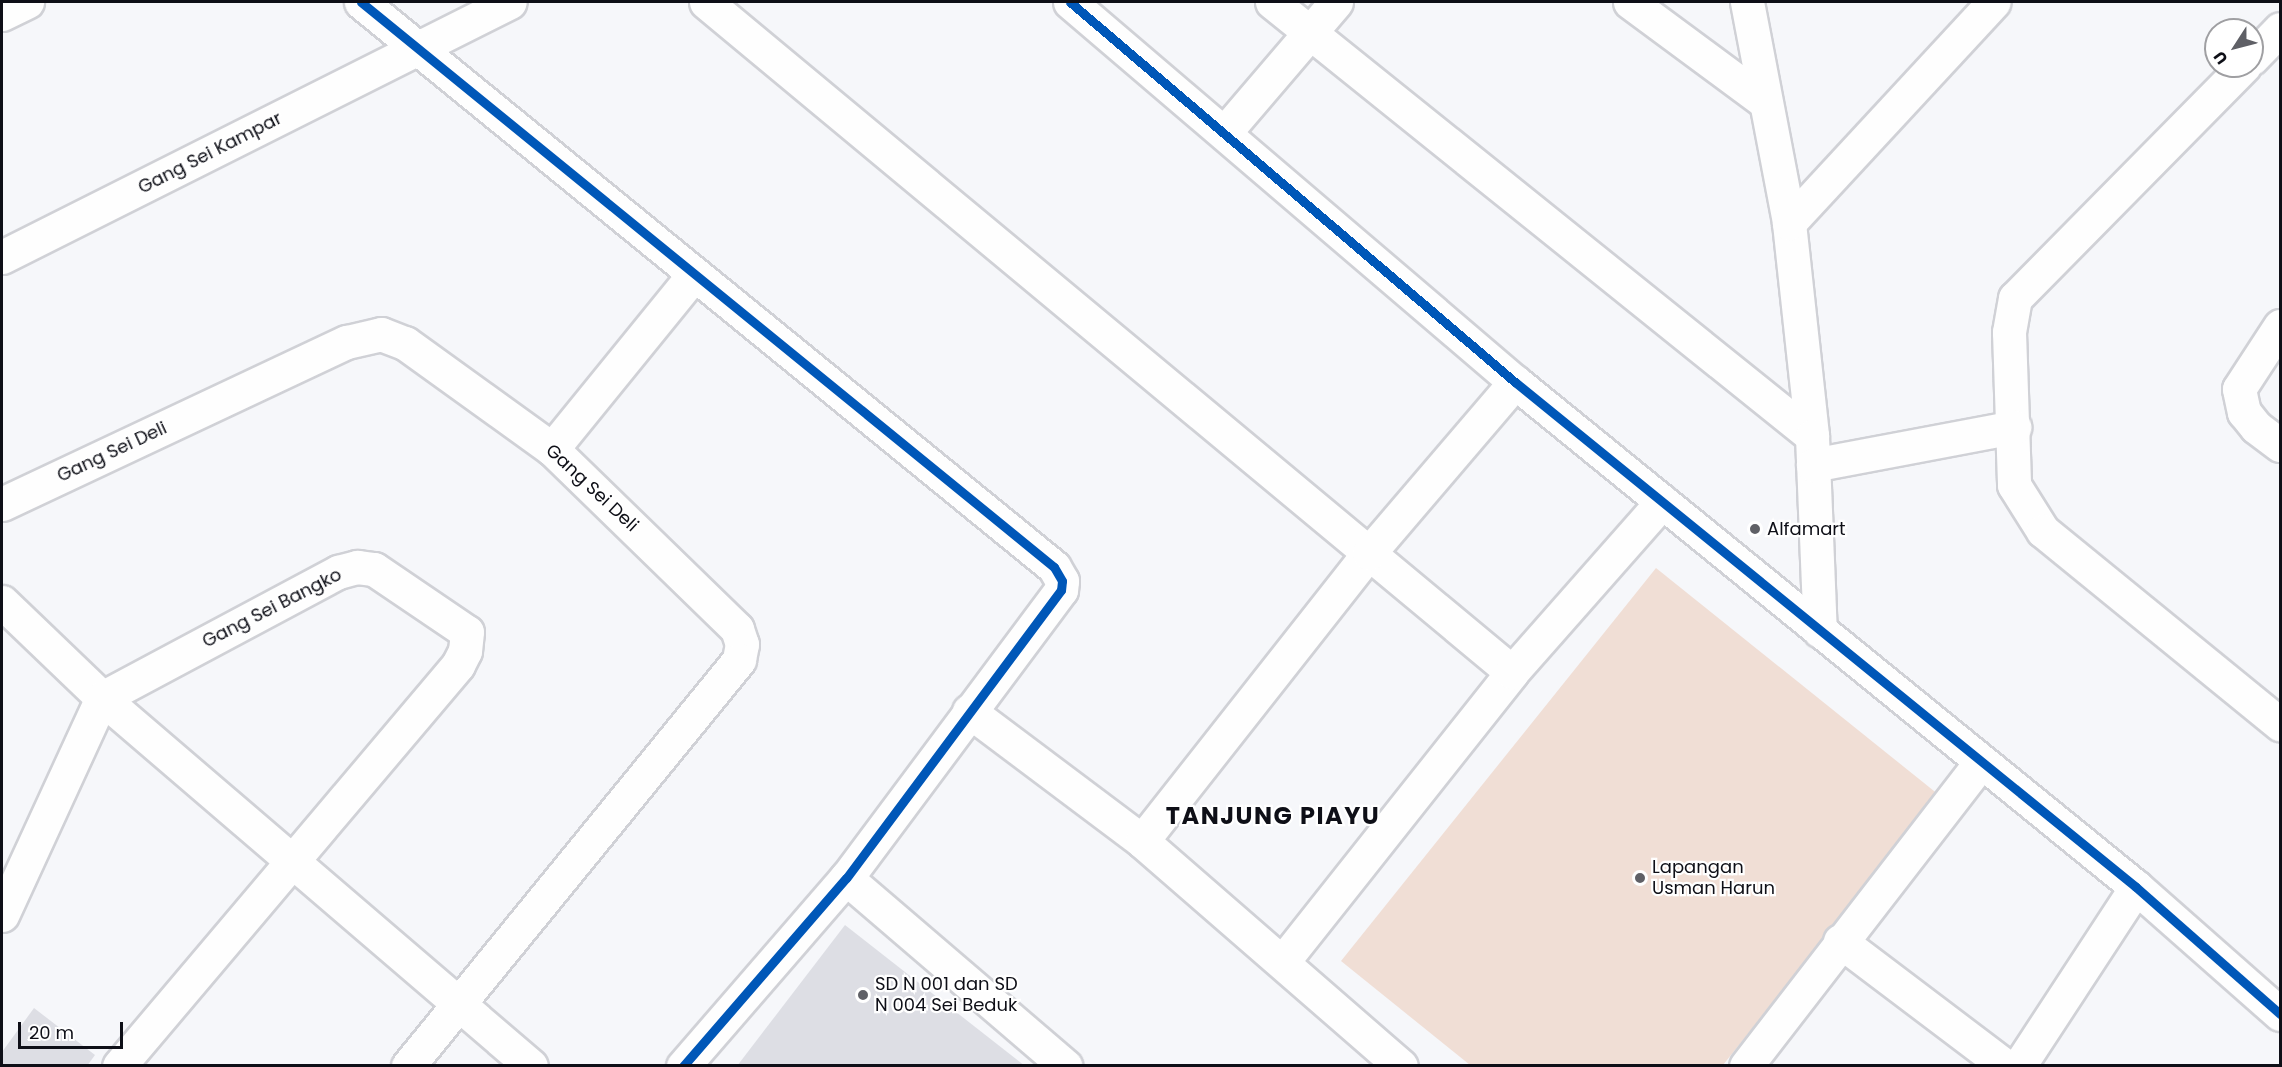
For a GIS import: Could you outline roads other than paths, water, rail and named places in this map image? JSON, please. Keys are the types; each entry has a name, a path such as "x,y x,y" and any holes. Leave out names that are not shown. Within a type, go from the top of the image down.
{"street":[{"path":"2,14 27,2"},
{"path":"360,2 1054,567 1062,581 1060,590 846,878 683,1065"},
{"name":"Gang Sei Kampar","path":"2,257 510,2"},
{"path":"706,2 1512,672"},
{"path":"1070,2 1515,382 2136,887 2280,1014"},
{"path":"1272,2 1813,450 2014,427"},
{"path":"1225,132 1336,2"},
{"path":"1630,2 1764,101"},
{"path":"1747,2 1788,223 1813,450 1820,631"},
{"path":"1788,223 1994,2"},
{"path":"2264,46 2280,29"},
{"path":"2232,78 2014,298 2009,332 2014,427 2014,484 2043,531 2280,724"},
{"path":"552,449 694,274"},
{"path":"2280,326 2239,388 2244,412 2280,445"},
{"name":"Gang Sei Deli","path":"2,504 347,342 381,334 405,343 552,449 737,629 741,652 460,1006 408,1065"},
{"path":"1142,841 1369,553 1515,382"},
{"path":"1284,960 1512,672 1662,502"},
{"name":"Gang Sei Bangko","path":"102,698 338,572 357,567 374,569 467,632 465,651 458,665 293,862"},
{"path":"2,602 102,698 531,1065"},
{"path":"2,915 102,698"},
{"path":"969,711 1142,841 1284,960 1401,1065"},
{"path":"1746,1065 1981,762"},
{"path":"119,1065 293,862"},
{"path":"846,878 1065,1065"},
{"path":"2019,1065 2136,887"},
{"path":"1840,941 2005,1065"}],"place":[{"name":"Alfamart","path":"1755,529"},
{"name":"Lapangan Usman Harun","path":"1640,878"},
{"name":"SD N 001 dan SD N 004 Sei Beduk","path":"863,995"}],"district":[{"name":"TANJUNG PIAYU","path":"1273,816"}]}
